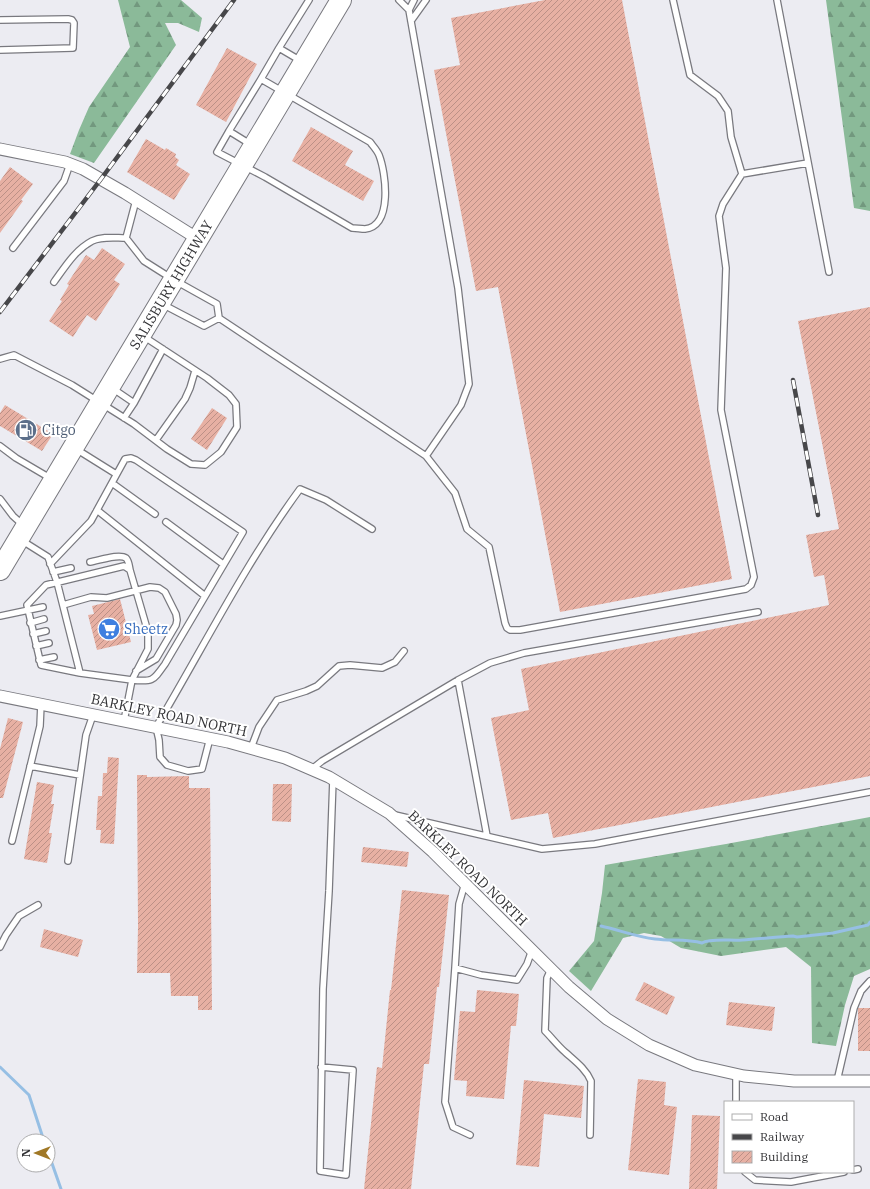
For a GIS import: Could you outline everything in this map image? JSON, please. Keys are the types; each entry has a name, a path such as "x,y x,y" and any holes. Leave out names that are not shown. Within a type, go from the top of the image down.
{"highway":[{"name":"SALISBURY HIGHWAY","path":"0,570 142,335 341,0"}],"street":[{"path":"0,149 35,155 70,164 101,179 198,240"},
{"name":"BARKLEY ROAD NORTH","path":"0,696 210,738 285,758 312,769 333,779 388,813 433,852 569,987 607,1019 649,1045 696,1065 736,1075 794,1081 870,1081"}],"lane":[{"path":"261,79 370,142 378,155 384,179 384,211 378,222 366,229 352,228 265,177 241,166 217,152 279,48 309,0"},
{"path":"399,0 409,10 458,288 469,384 461,405 426,456"},
{"path":"409,10 414,0"},
{"path":"411,21 426,0"},
{"path":"126,238 144,261 217,304 219,318 426,456 455,493 467,529 489,547 505,623 507,628 510,630 520,630 746,589 751,585 754,577 722,410 726,268 719,216 723,204 742,174 731,137 728,111 718,96 690,75 674,0"},
{"path":"777,0 829,272"},
{"path":"0,20 72,20 74,23 74,45 73,48 0,50"},
{"path":"279,48 304,62"},
{"path":"229,131 253,146"},
{"path":"742,174 763,172 808,163"},
{"path":"13,248 64,181 70,164"},
{"path":"126,238 136,200"},
{"path":"54,282 73,256 93,241 108,238 126,238"},
{"path":"160,303 204,326 219,318"},
{"path":"0,359 14,355 72,385 124,418 191,464 205,465 221,452 237,427 236,404 229,395 142,335"},
{"path":"124,418 134,403 163,349"},
{"path":"156,440 185,398 190,388 195,371"},
{"path":"110,386 134,403"},
{"path":"0,446 16,458 54,481"},
{"path":"74,448 116,474"},
{"path":"50,564 91,521 125,459 131,458 243,532 165,664 155,678 147,682 80,673 41,665 27,605 46,585 124,566 130,570"},
{"path":"112,483 155,514"},
{"path":"210,738 202,769 188,771 167,765 160,757 159,740 156,727 247,569 300,489 326,500 372,529"},
{"path":"0,499 13,516 23,533 48,557 57,582 68,625 68,638 80,673"},
{"path":"97,510 205,596"},
{"path":"166,522 223,564"},
{"path":"90,562 120,556 125,557 128,562 148,632 148,649 132,680 124,721"},
{"path":"53,572 71,568"},
{"path":"55,604 91,597 107,598 150,586 159,588 164,592 176,614 176,625 156,659 136,672"},
{"path":"0,616 43,607"},
{"path":"312,769 322,760 458,680 490,663 524,653 758,612"},
{"path":"58,614 65,613"},
{"path":"30,623 44,619"},
{"path":"60,627 68,625"},
{"path":"33,634 46,631"},
{"path":"36,646 49,643"},
{"path":"251,748 259,727 277,700 317,686 339,666 350,665 382,668 395,662 404,651"},
{"path":"68,653 74,652"},
{"path":"39,660 54,656"},
{"path":"458,680 487,836"},
{"path":"12,841 40,726 41,704"},
{"path":"68,861 86,735 93,715"},
{"path":"30,766 80,775"},
{"path":"321,1067 353,1070 346,1174 320,1171 321,1067 323,989 329,891 333,779"},
{"path":"388,813 542,849 595,844 870,792"},
{"path":"465,883 459,904 445,1102 453,1128 470,1135"},
{"path":"0,947 19,916 38,905"},
{"path":"455,968 481,975 517,980 528,964 532,950"},
{"path":"551,969 547,978 546,1031 581,1067 591,1081 590,1135"},
{"path":"837,1081 854,1008 861,991 870,982"},
{"path":"736,1075 736,1101"},
{"path":"746,1173 755,1180 791,1182 839,1173"}],"green space":[{"path":"118,0 181,0 202,18 199,32 178,23 165,23 176,45 94,163 70,154 89,107 130,47"},
{"path":"826,0 870,0 870,211 854,208"},
{"path":"870,817 870,969 854,976 845,1005 836,1046 812,1043 811,967 786,947 721,956 681,948 661,936 644,933 623,938 591,991 569,971 594,941 605,865"}],"building":[{"path":"545,0 622,0 732,579 560,612 498,287 476,291 434,70 460,65 451,18"},
{"path":"227,48 257,64 226,122 196,105"},
{"path":"311,127 353,151 345,165 374,181 363,201 292,161"},
{"path":"146,139 165,150 166,148 176,154 175,157 179,160 176,165 190,174 174,200 127,172"},
{"path":"10,167 33,184 21,200 23,201 0,233 0,181"},
{"path":"102,248 125,264 114,280 120,284 96,321 87,315 73,337 49,321 62,301 60,300 69,285 67,284 86,255 94,260"},
{"path":"870,307 870,776 553,838 548,813 511,820 491,718 529,710 521,669 829,605 824,575 814,577 806,535 839,529 798,321"},
{"path":"5,405 53,434 42,451 0,426 0,413"},
{"path":"212,408 227,418 207,450 191,439"},
{"name":"Sheetz","path":"120,599 131,642 97,650 88,615 94,614 92,606"},
{"path":"8,718 23,722 3,798 0,798 0,749"},
{"path":"108,757 119,758 114,844 100,843 101,830 96,830 98,796 102,796 103,773 107,773"},
{"path":"137,775 147,775 147,777 189,776 189,788 210,788 212,1010 198,1010 198,996 171,996 170,973 137,973"},
{"path":"37,782 54,785 51,804 54,804 49,833 52,833 47,863 24,859"},
{"path":"273,784 292,784 291,822 272,821"},
{"path":"363,847 409,852 407,867 361,862"},
{"path":"402,890 449,895 439,987 437,987 429,1064 424,1064 411,1189 364,1189 377,1067 382,1068"},
{"path":"44,929 83,940 78,957 40,947"},
{"path":"644,982 675,997 667,1015 635,1000"},
{"path":"477,990 519,994 516,1026 511,1026 504,1099 466,1096 467,1081 454,1080 460,1011 475,1012"},
{"path":"729,1002 775,1007 772,1031 726,1025"},
{"path":"858,1008 870,1008 870,1051 858,1051"},
{"path":"638,1079 666,1082 664,1105 677,1107 669,1175 628,1170"},
{"path":"524,1080 584,1086 581,1118 544,1114 539,1167 516,1165"},
{"path":"692,1115 720,1116 717,1189 689,1189"}],"waterway":[{"path":"601,926 648,938 702,943 716,940 797,937 833,933 868,925 870,922"},
{"path":"0,1067 29,1095 41,1133"},
{"path":"55,1173 61,1189"}],"railway":[{"path":"0,312 234,0"},
{"path":"793,380 818,515"}],"place":[{"name":"Citgo","path":"26,430"},
{"name":"Sheetz","path":"109,629"}]}
